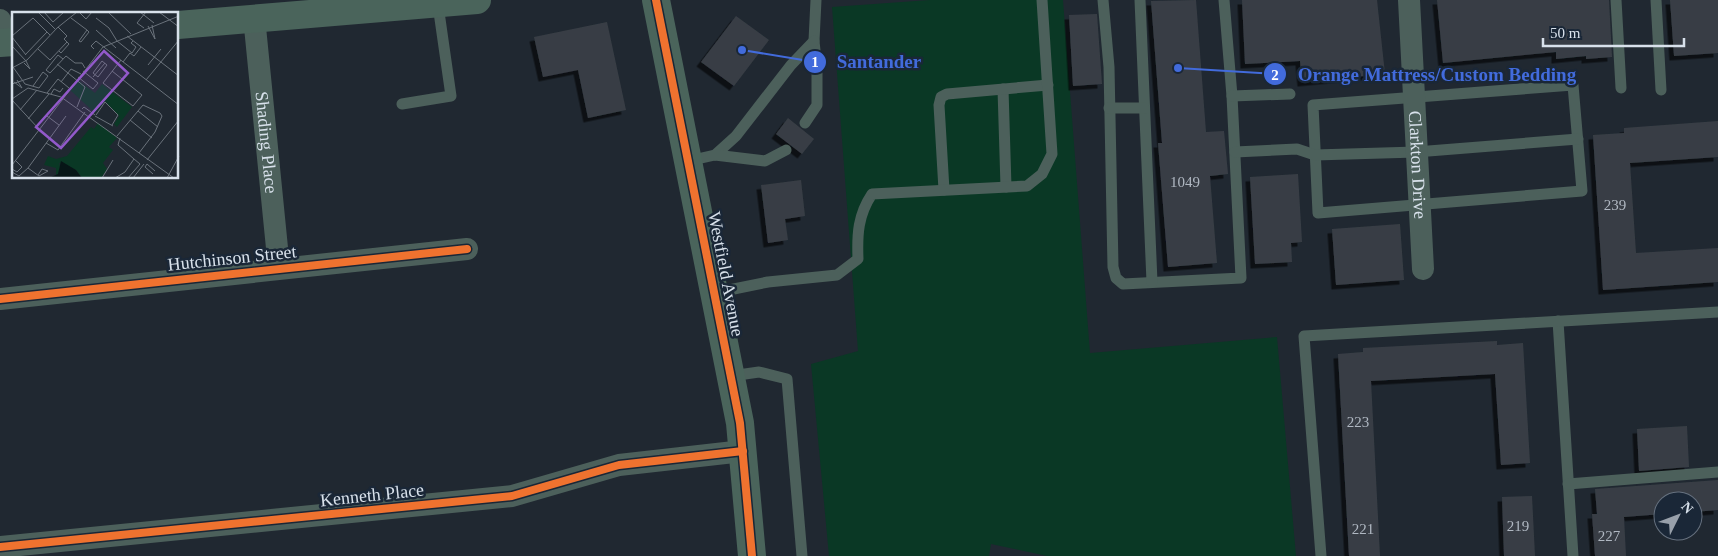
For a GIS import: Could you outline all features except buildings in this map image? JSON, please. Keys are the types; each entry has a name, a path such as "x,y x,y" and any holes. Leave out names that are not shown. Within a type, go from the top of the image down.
{"street":[{"path":"179,25 254,17 477,0"},
{"name":"Westfield Avenue","path":"656,0 731,376 743,451 752,556"},
{"name":"Clarkton Drive","path":"1409,0 1423,269"},
{"name":"Shading Place","path":"254,17 279,268"},
{"name":"Hutchinson Street","path":"0,298 467,249"},
{"name":"Kenneth Place","path":"0,547 512,496 619,465 743,451"}],"lane":[{"path":"805,124 816,105 817,69 814,41 816,0"},
{"path":"714,293 768,282 837,274 858,259 857,238 862,209 872,194 1027,186 1042,174 1052,154 1042,0"},
{"path":"1103,0 1109,67 1108,108 1113,267 1116,278 1123,284 1241,278 1232,96 1224,0"},
{"path":"1140,0 1152,282"},
{"path":"1616,0 1621,88"},
{"path":"1656,0 1662,90"},
{"path":"402,104 451,96 438,4"},
{"path":"716,155 736,136 791,65 814,41"},
{"path":"944,190 939,105 941,97 947,94 1048,85"},
{"path":"1573,85 1578,139 1582,191 1318,212 1313,105 1573,85"},
{"path":"1003,89 1006,187"},
{"path":"1232,96 1290,94"},
{"path":"1108,108 1144,108"},
{"path":"1235,152 1297,149 1315,155 1416,152 1578,139"},
{"path":"688,161 716,155 765,161 786,150"},
{"path":"1321,556 1304,336 1718,312"},
{"path":"1558,322 1573,556"},
{"path":"731,376 759,372 787,379 802,556"},
{"path":"1568,484 1718,472"}],"green space":[{"path":"930,0 1063,0 1090,353 1277,337 1296,556 1047,556 991,544 989,556 829,556 811,364 858,351 832,7"}],"cycle path":[{"path":"656,0 740,423 752,556"},
{"path":"0,299 467,249"},
{"path":"0,547 512,496 619,465 743,451"}],"place":[{"name":"Santander","path":"742,50"},
{"name":"Orange Mattress/Custom Bedding","path":"1178,68"}]}
